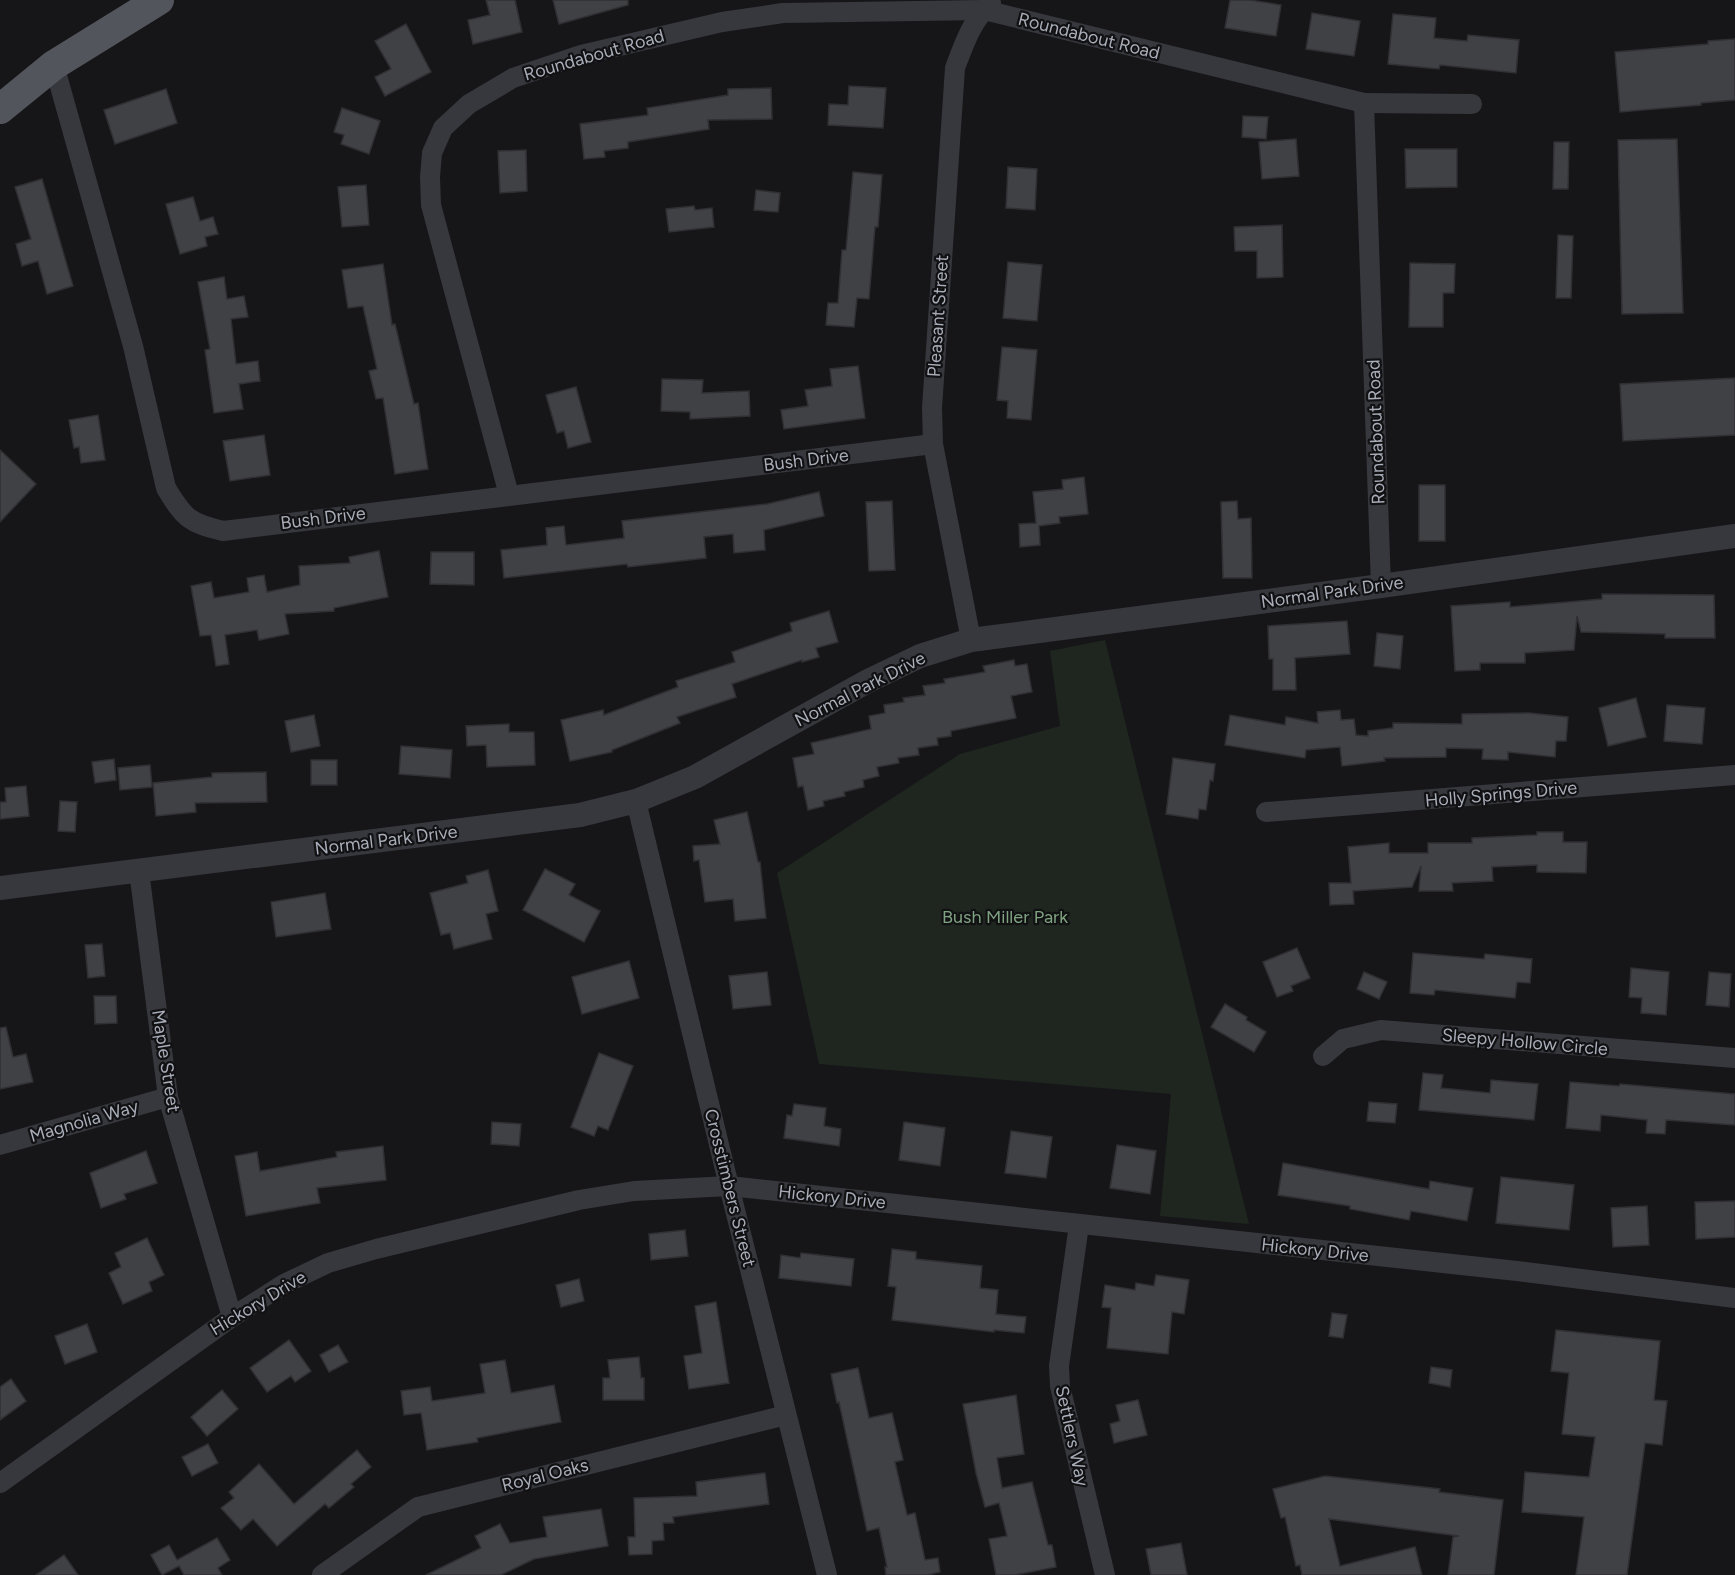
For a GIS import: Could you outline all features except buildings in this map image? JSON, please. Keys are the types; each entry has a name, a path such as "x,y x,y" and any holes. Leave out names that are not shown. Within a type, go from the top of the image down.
{"main road":[{"path":"0,108 54,65 159,0"}],"street":[{"name":"Roundabout Road","path":"509,495 431,205 429,177 432,153 443,128 469,104 513,78 581,56 722,22 783,13 989,5 1364,103 1381,586"},
{"name":"Pleasant Street","path":"970,640 933,444 932,408 955,68 968,34 989,5"},
{"name":"Bush Drive","path":"54,65 133,346 166,489 178,509 197,525 223,531 933,444"},
{"path":"1364,103 1472,104"},
{"name":"Normal Park Drive","path":"0,888 580,815 636,801 695,777 879,676 920,656 970,640 1381,586 1735,536"},
{"name":"Holly Springs Drive","path":"1266,812 1735,775"},
{"name":"Crosstimbers Street","path":"636,801 729,1186 827,1575"},
{"name":"Maple Street","path":"139,871 168,1097 232,1317"},
{"name":"Sleepy Hollow Circle","path":"1323,1056 1343,1039 1381,1030 1735,1058"},
{"name":"Magnolia Way","path":"0,1145 168,1097"},
{"name":"Hickory Drive","path":"0,1483 232,1317 284,1284 328,1263 376,1249 579,1200 634,1191 729,1186 1517,1271 1735,1298"},
{"name":"Settlers Way","path":"1079,1224 1059,1366 1060,1386 1105,1575"},
{"name":"Royal Oaks","path":"322,1575 418,1507 786,1415"}],"green space":[{"name":"Bush Miller Park","path":"1105,640 1249,1224 1160,1216 1171,1094 819,1064 777,873 960,754 1060,726 1050,651"}]}
